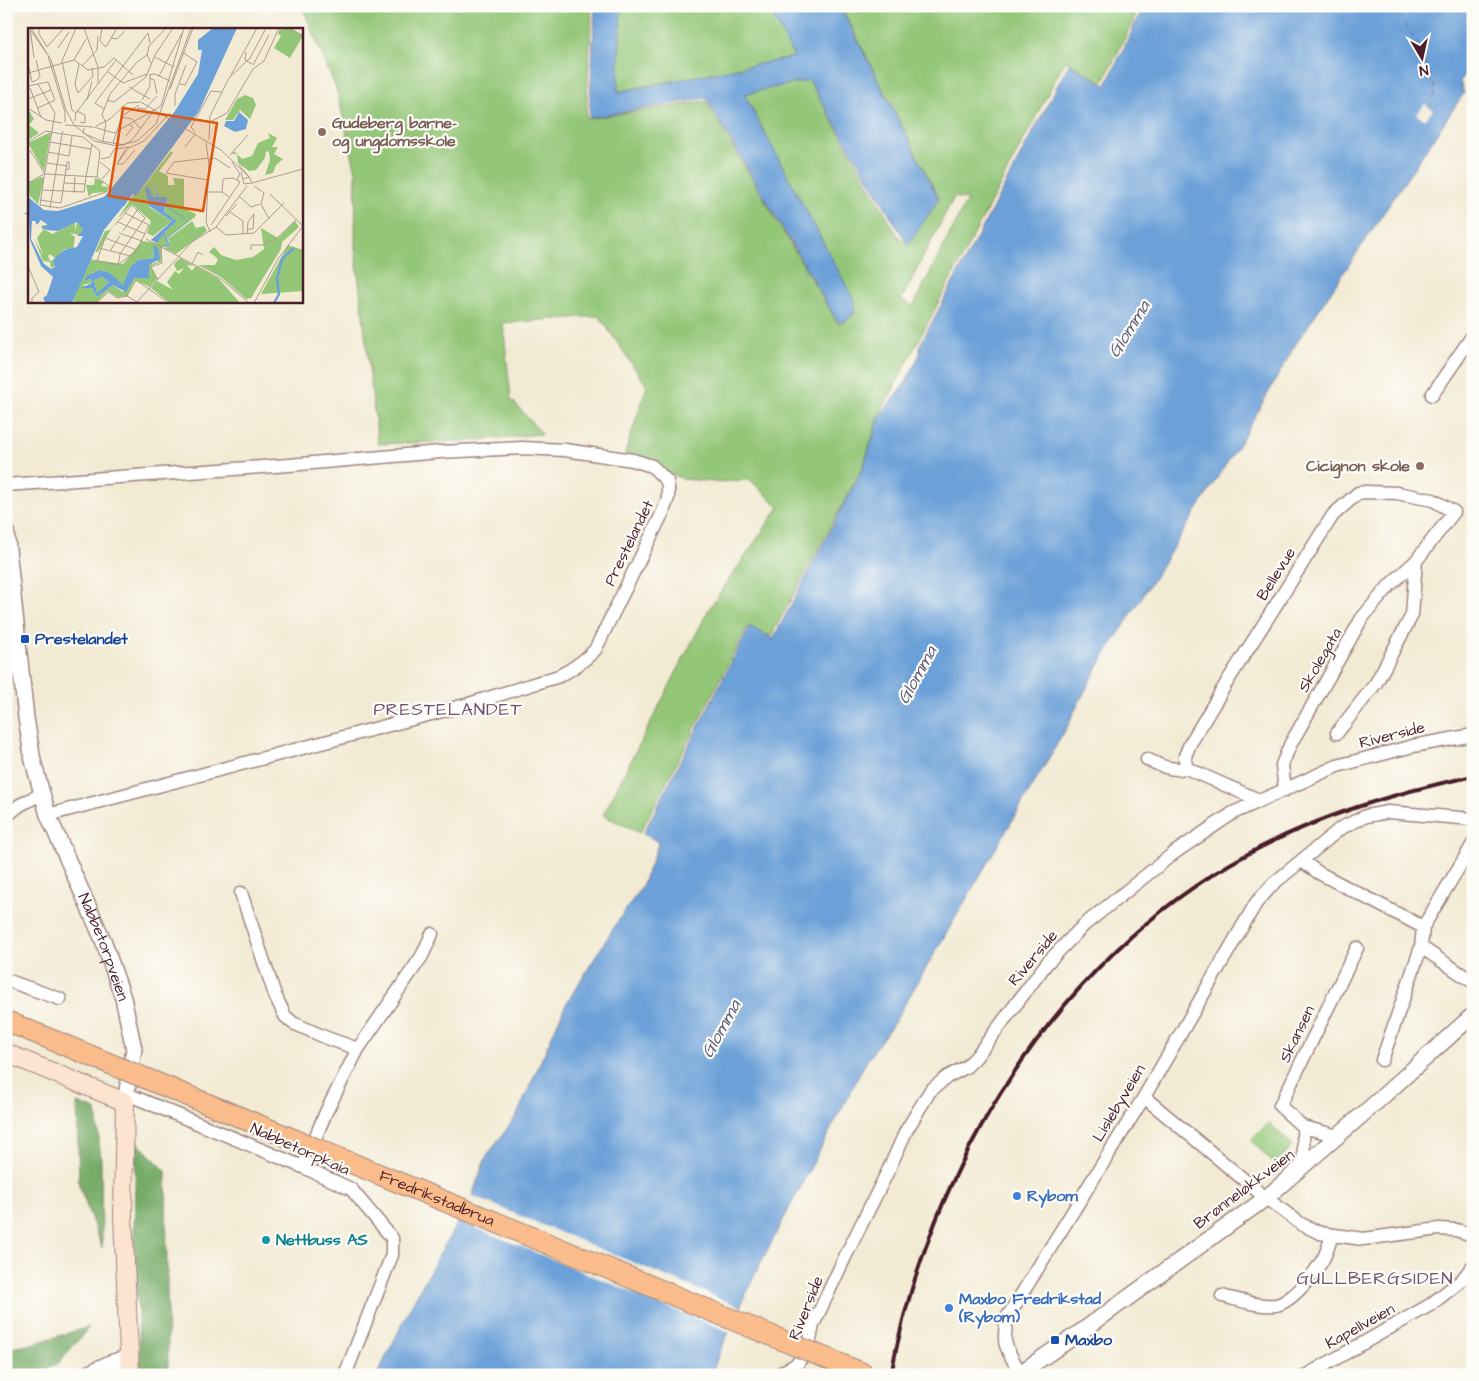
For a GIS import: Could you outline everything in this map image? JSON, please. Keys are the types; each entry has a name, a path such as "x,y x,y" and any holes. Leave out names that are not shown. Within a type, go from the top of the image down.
{"highway":[{"name":"Fredrikstadbrua","path":"6,1021 867,1375"}],"main road":[{"path":"6,1053 126,1098"},
{"name":"Nabbetorpveien","path":"126,1098 123,1216 130,1375"}],"street":[{"path":"1432,395 1473,335"},
{"name":"Prestelandet","path":"6,485 289,465 440,452 522,448 565,450 633,460 652,466 666,481 668,487 668,498 663,512 595,650 583,662 571,670 559,676 468,704 48,815"},
{"name":"Bellevue","path":"1186,768 1186,756 1190,744 1333,515 1358,493 1366,492 1397,493 1433,500 1454,512"},
{"name":"Skolegata","path":"1285,790 1282,765 1285,755 1362,618 1390,585 1416,561 1454,512"},
{"name":"Nabbetorpveien","path":"6,530 26,718 41,794 48,815 103,940 123,998 134,1049 126,1098"},
{"path":"1337,733 1376,683 1412,615 1416,561"},
{"name":"Riverside","path":"777,1375 797,1364 808,1349 813,1325 845,1257 906,1131 930,1091 947,1077 966,1068 1047,963 1084,925 1174,853 1233,813 1259,800 1337,766 1413,746 1473,735"},
{"path":"1147,760 1161,766 1179,769 1186,768 1259,800"},
{"path":"6,816 20,805 41,794"},
{"name":"Lislebyveien","path":"1019,1374 1006,1349 1003,1334 1008,1316 1144,1097 1256,903 1273,884 1341,828 1366,816 1388,812 1473,819"},
{"path":"1382,1060 1421,947 1423,927 1473,844"},
{"path":"1302,860 1319,873 1423,927"},
{"path":"241,893 275,995 285,1016 293,1023 326,1038 358,1049"},
{"path":"303,1167 326,1112 358,1049 422,956 432,934"},
{"path":"1421,947 1473,982"},
{"name":"Skansen","path":"1339,1136 1304,1127 1280,1106 1357,948"},
{"path":"6,980 60,999"},
{"name":"Brønneløkkveien","path":"1019,1374 1266,1198 1339,1136 1473,1015"},
{"path":"1144,1097 1266,1198 1301,1224 1332,1235 1362,1239 1439,1229 1456,1230 1473,1236"},
{"name":"Nabbetorpkaia","path":"126,1098 303,1167 351,1190 392,1238 392,1255 346,1375"},
{"path":"1304,1127 1304,1166"},
{"path":"1222,1296 1264,1305 1277,1305 1283,1302 1297,1292 1315,1271 1323,1260 1332,1235"},
{"name":"Kapellveien","path":"1307,1375 1430,1305 1462,1280 1473,1266"},
{"path":"85,1375 110,1363 129,1357"}],"green space":[{"path":"302,6 592,6 586,119 706,101 838,324 854,314 855,302 744,94 809,80 901,241 936,193 841,6 1138,6 1133,22 1103,82 1065,61 879,416 863,467 771,636 747,628 640,833 603,815 709,609 779,507 750,480 716,482 683,479 625,453 647,386 599,316 503,323 511,399 542,434 469,441 378,444 355,248 356,172 337,91","holes":["954,197 967,200 913,306 901,300"]},
{"path":"621,6 768,6 795,57 617,92"},
{"path":"77,1103 96,1110 101,1160 102,1248 79,1185"},
{"path":"1269,1122 1293,1146 1274,1164 1251,1140"},
{"path":"136,1141 166,1171 168,1368 171,1375 141,1375 134,1235"},
{"path":"89,1327 59,1363 30,1375 6,1375 6,1349 28,1345"}],"water":[{"path":"595,6 621,6 618,92 794,57 768,6 840,6 939,199 908,245 809,80 744,94 855,302 854,314 844,322 838,322 706,98 589,118"},
{"name":"Glomma","path":"1144,6 1473,6 1473,66 1460,81 1464,93 1294,347 1244,436 1097,668 1070,722 895,1021 866,1062 757,1270 711,1375 377,1375 413,1302 471,1198 486,1157 517,1115 566,1004 642,886 659,842 643,834 750,626 773,639 863,468 880,416 906,382 920,354 920,345 1069,64 1106,85"}],"pier":[{"path":"1425,104 1433,110 1425,120 1417,114"},
{"path":"470,1195 743,1308 732,1333 456,1220"}],"ferry route":[{"path":"1391,6 1412,36 1428,69 1436,92 1429,106"}],"railway":[{"path":"891,1375 909,1297 936,1220 970,1146 1012,1076 1061,1010 1116,950 1178,898 1246,855 1273,841 1356,807 1414,790 1473,776"}],"place":[{"name":"Gudeberg barne- og ungdomsskole","path":"322,132"},
{"name":"Cicignon skole","path":"1420,466"},
{"name":"Prestelandet","path":"25,639"},
{"name":"Rybom","path":"1017,1196"},
{"name":"Nettbuss AS","path":"266,1240"},
{"name":"Maxbo Fredrikstad (Rybom)","path":"949,1308"},
{"name":"Maxbo","path":"1055,1340"}],"district":[{"name":"PRESTELANDET","path":"448,709"},
{"name":"GULLBERGSIDEN","path":"1375,1278"}]}
